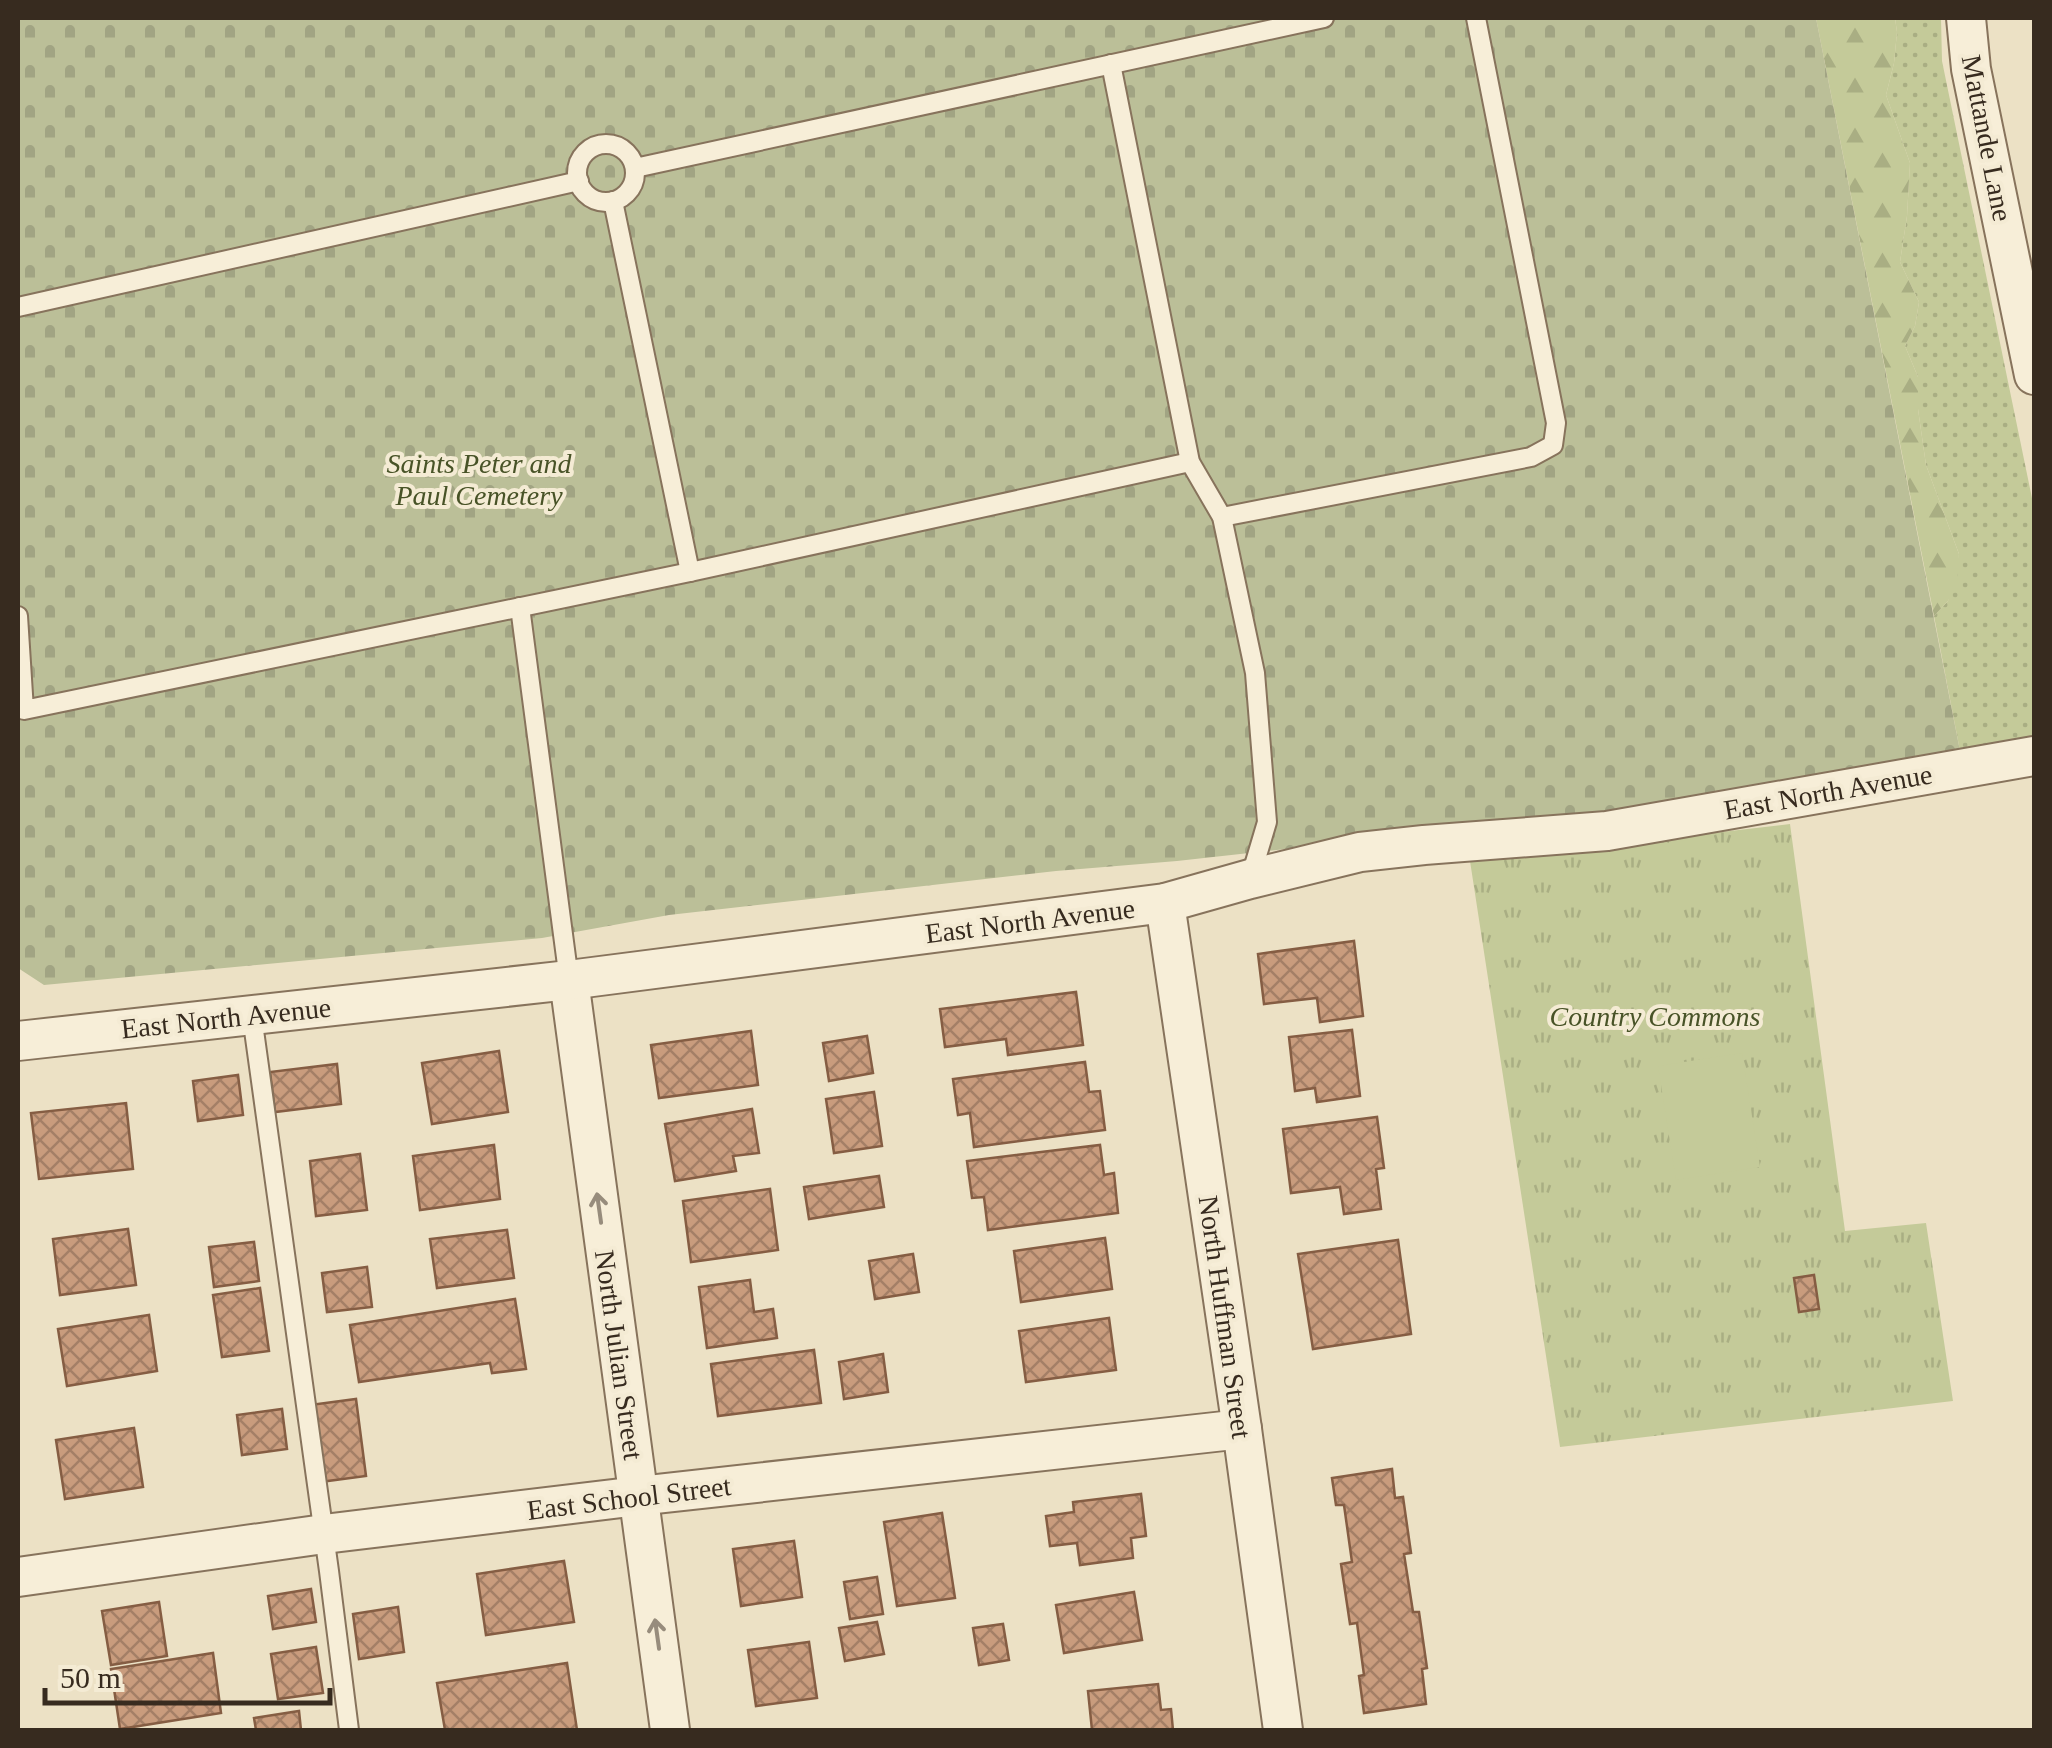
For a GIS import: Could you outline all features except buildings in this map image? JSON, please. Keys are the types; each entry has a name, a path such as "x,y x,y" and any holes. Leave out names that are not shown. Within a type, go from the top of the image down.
{"street":[{"name":"Mattande Lane","path":"1966,18 1971,69 2033,361"},
{"name":"East North Avenue","path":"18,1042 568,980 1165,903 1360,852 1607,831 2034,756"},
{"name":"North Huffman Street","path":"1165,903 1283,1730"},
{"name":"North Julian Street","path":"568,980 670,1730"},
{"name":"East School Street","path":"18,1577 638,1496 1242,1429"}],"lane":[{"path":"635,168 1324,18"},
{"path":"1222,517 1531,457 1553,445 1556,424 1476,18"},
{"path":"1111,64 1190,462 1222,517 1255,673 1267,822 1250,879"},
{"path":"600,145 626,152 635,168 632,187 613,201 590,197 579,181 580,163 591,148 600,145"},
{"path":"18,307 579,181"},
{"path":"613,201 690,572"},
{"path":"18,616 24,710 690,572 1190,462"},
{"path":"520,608 568,980"},
{"path":"252,1016 349,1730"}],"green space":[{"name":"Saints Peter and Paul Cemetery","path":"18,18 1816,18 1960,751 1620,815 1056,871 669,915 542,938 44,985 18,968"},
{"path":"1816,18 1895,18 1894,63 1886,95 1910,163 1900,262 1919,302 1915,326 1905,346 1918,377 1926,465 1959,554 1957,582 1948,601 1934,616"},
{"path":"1895,18 1941,18 1942,61 2034,508 2034,740 1960,751 1934,616 1948,601 1959,554 1926,465 1918,377 1905,346 1915,326 1919,302 1900,262 1910,163 1886,95 1894,63"},
{"name":"Country Commons","path":"1790,824 1845,1231 1926,1223 1953,1401 1560,1447 1470,861"},
{"path":"1742,1053 1760,1167 1676,1180 1658,1066"}]}
